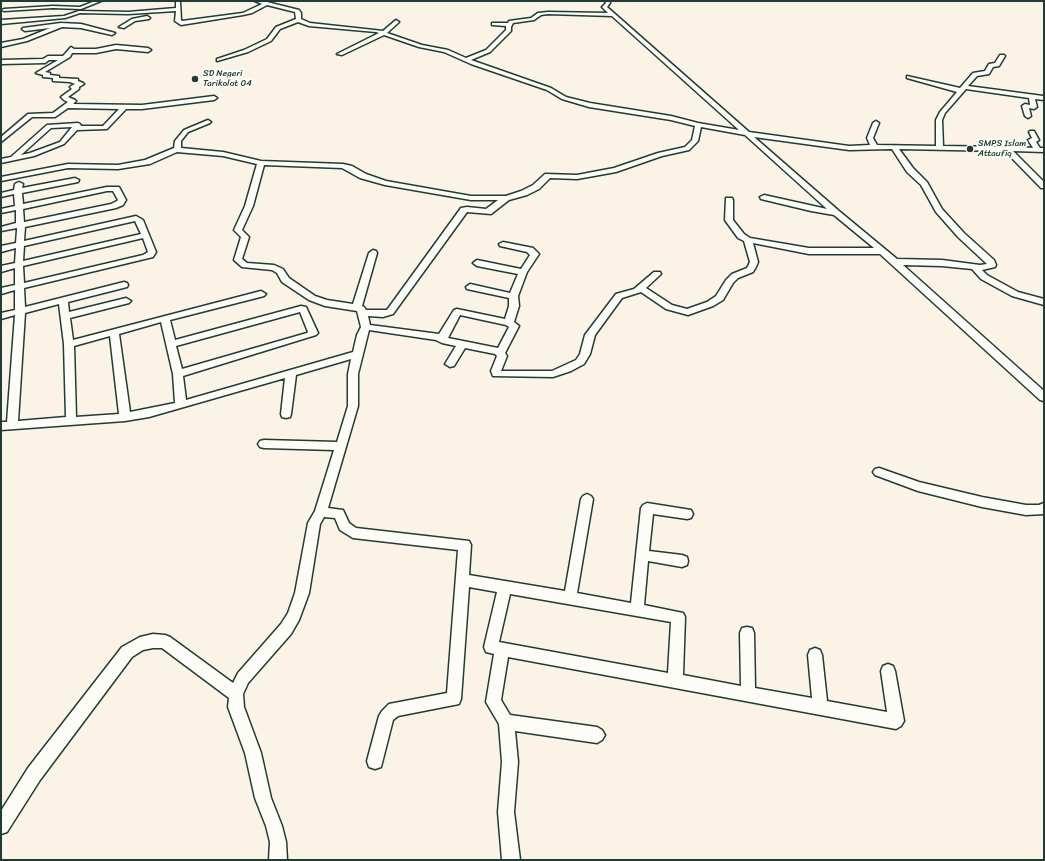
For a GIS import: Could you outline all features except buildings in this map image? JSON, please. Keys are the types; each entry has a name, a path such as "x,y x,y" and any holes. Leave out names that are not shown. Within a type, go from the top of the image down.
{"street":[{"path":"1,22 65,17 81,8 99,1"},
{"path":"178,1 179,22 187,23 243,14 265,4"},
{"path":"257,1 265,4 295,8 299,13 298,20"},
{"path":"607,1 608,3 604,7 836,213 894,262 1044,397"},
{"path":"4,10 53,7 81,8"},
{"path":"76,12 128,13 178,9"},
{"path":"466,60 488,51 497,44 508,30 511,22 532,19 540,14 548,13 614,15"},
{"path":"171,16 178,16"},
{"path":"122,27 134,20 151,18"},
{"path":"219,60 246,51 269,40 278,28 298,20 313,25 364,29 384,33 421,46 446,51 466,60 550,89 564,98 578,103 671,118 698,125 748,134 850,148 894,147 1040,149"},
{"path":"340,54 384,33 396,22"},
{"path":"494,24 509,25"},
{"path":"1,45 25,40 62,26"},
{"path":"25,29 81,26 112,32"},
{"path":"1,140 30,115 55,115 73,100 66,99 64,97 76,88 73,87 81,84 73,82 76,80 55,80 57,77 45,76 48,74 38,73 68,56 70,50 96,51 116,47 148,50"},
{"path":"940,148 939,120 941,116 963,89 966,82 972,79 975,74 987,73 991,65 997,65 1002,56"},
{"path":"1,62 45,61 48,58 65,58"},
{"path":"909,77 963,89 1043,98"},
{"path":"1028,116 1025,106 1034,107 1032,96"},
{"path":"67,106 124,108 214,98"},
{"path":"1,161 32,155 62,143 76,128 105,128 124,108"},
{"path":"177,150 178,141 186,131 208,122"},
{"path":"874,147 870,138 876,123"},
{"path":"13,158 49,126 78,125 76,128"},
{"path":"1,179 68,166 118,167 137,164 147,162 171,151 177,150 223,154 261,163 344,166 362,176 385,182 471,198 506,198 524,193 536,186 548,176 577,177 616,170 660,154 687,149 695,141 698,125"},
{"path":"1032,132 1036,140 1031,140 1040,149"},
{"path":"894,147 910,170 924,184 939,210 962,235 992,263 992,265 986,267 974,267 942,263 894,262"},
{"path":"1006,148 1044,186"},
{"path":"261,163 249,206 238,230 245,237 238,260 245,265 274,268 280,271 294,288 325,303 383,314 390,312 464,210 467,209 488,212 506,198"},
{"path":"1,195 19,187 47,181 51,172"},
{"path":"19,187 75,180"},
{"path":"12,426 20,311 18,286 20,245 18,208 19,187"},
{"path":"1,212 107,189 116,189 122,200 120,203 113,206 1,229"},
{"path":"764,197 800,207 836,213"},
{"path":"729,200 729,220 741,236 748,240 809,251 880,251"},
{"path":"1,249 136,218 139,220 152,252 150,255 1,291"},
{"path":"1,269 146,235"},
{"path":"640,288 669,307 680,311 688,312 703,307 720,298 729,282 735,276 752,268 754,262 748,240"},
{"path":"503,244 530,250 534,254 523,272 513,296 514,306 509,323"},
{"path":"278,860 278,842 274,826 263,798 253,753 236,707 236,694 243,678 286,628 294,616 302,592 314,523 322,512 353,406 353,374 362,335 366,326 360,310 373,253"},
{"path":"478,263 523,272"},
{"path":"974,267 984,277 1015,294 1044,302"},
{"path":"442,338 457,312 509,323 514,326 500,353 502,356 496,371 497,374 553,374 580,362 585,354 590,335 619,296 637,291 657,274"},
{"path":"1,316 124,285"},
{"path":"470,287 513,296"},
{"path":"69,344 261,294"},
{"path":"63,301 69,344 71,421"},
{"path":"66,316 126,301"},
{"path":"172,344 301,309 303,309 313,333 178,374"},
{"path":"165,318 178,374 181,405"},
{"path":"366,326 439,337 445,341 499,351 500,353"},
{"path":"114,332 125,417"},
{"path":"450,364 462,345"},
{"path":"1,426 125,417 181,405 358,354"},
{"path":"286,414 290,374"},
{"path":"264,444 341,446"},
{"path":"879,472 932,490 982,502 1026,510 1040,510 1044,508"},
{"path":"570,598 587,499"},
{"path":"637,610 647,508 687,514"},
{"path":"322,512 339,514 344,526 352,534 465,545 454,699 394,709 388,716 375,761"},
{"path":"642,555 682,561"},
{"path":"462,580 678,617 675,681"},
{"path":"505,587 491,647 896,721 888,671"},
{"path":"746,633 748,694"},
{"path":"1,826 34,774 77,716 127,652 140,644 153,641 165,642 236,694"},
{"path":"502,649 493,702 506,722 510,762 506,812 511,860"},
{"path":"815,655 820,707"},
{"path":"506,722 597,735"}],"place":[{"name":"SD Negeri Tarikolot 04","path":"195,79"},
{"name":"SMPS Islam Attaufiq","path":"970,149"}]}
